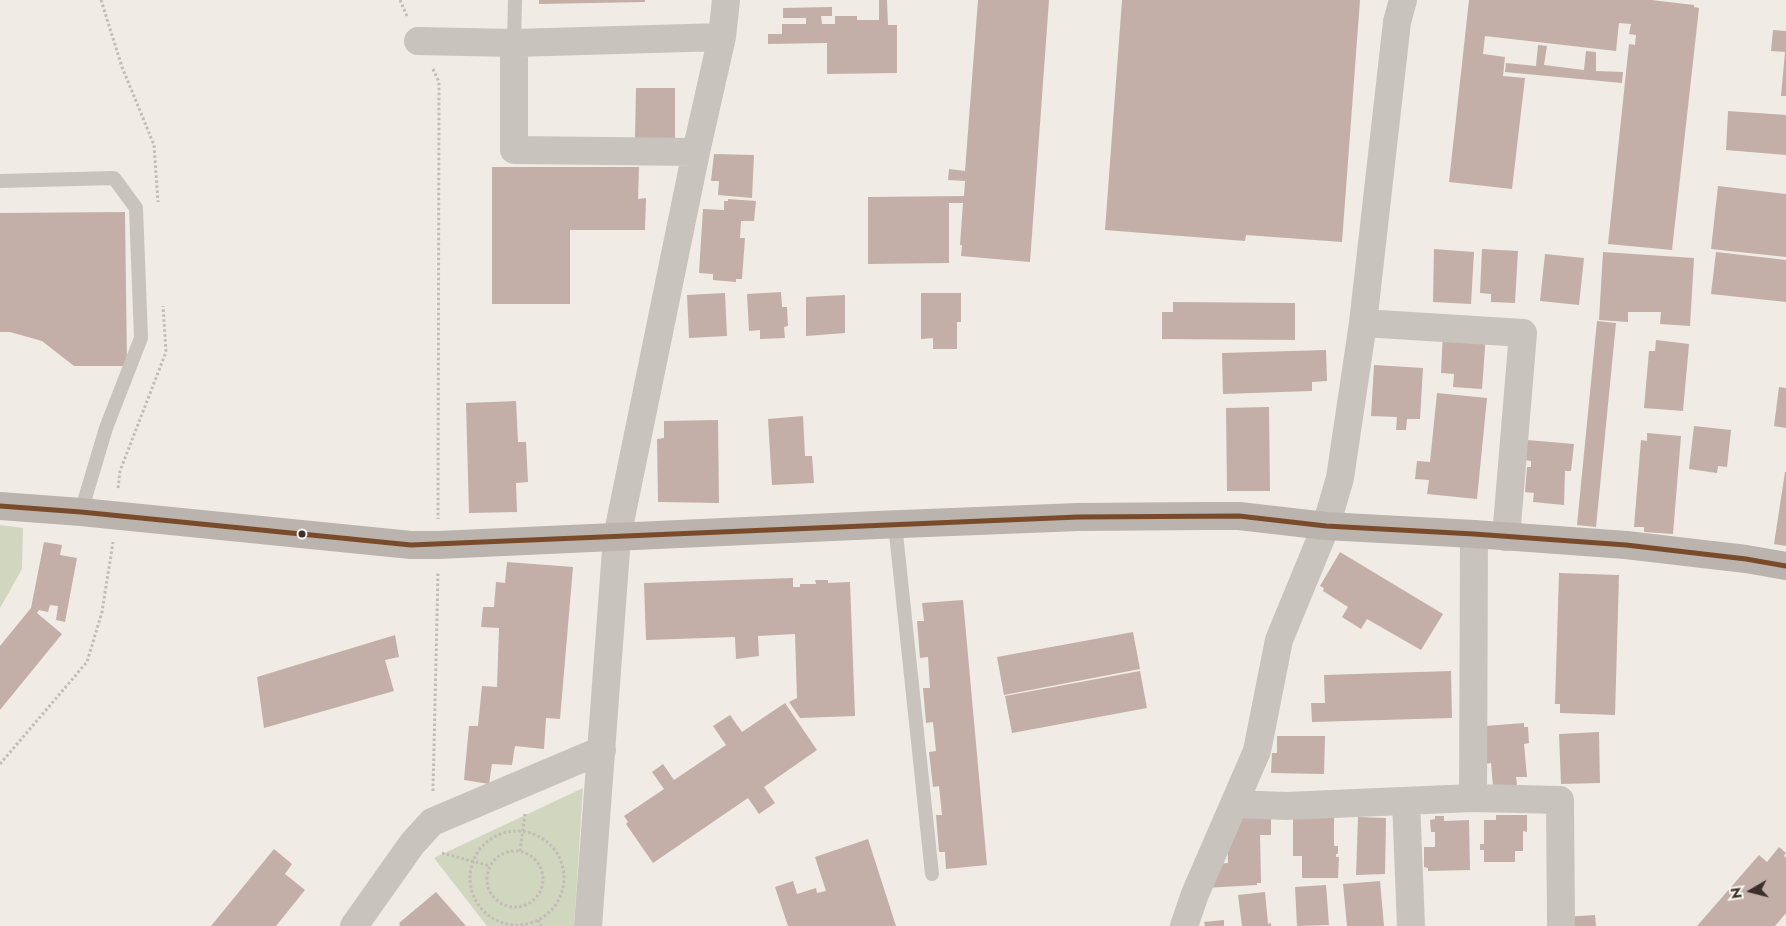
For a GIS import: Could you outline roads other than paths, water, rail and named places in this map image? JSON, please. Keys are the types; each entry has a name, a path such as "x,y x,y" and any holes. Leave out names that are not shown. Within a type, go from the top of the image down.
{"street":[{"path":"588,926 617,537 696,152 722,37 726,0"},
{"path":"1184,926 1195,894 1257,751 1279,640 1326,526 1340,478 1363,323 1397,22 1404,0"},
{"path":"418,40 514,43 722,37"},
{"path":"514,43 514,150 696,152"},
{"path":"1363,323 1523,332 1506,537"},
{"path":"0,506 116,515 411,545 895,524 1078,518 1239,516 1326,526 1626,545 1746,559 1786,566"},
{"path":"1473,798 1474,534"},
{"path":"354,926 412,844 432,822 602,750"},
{"path":"1234,804 1286,806 1473,798 1560,800 1561,926"},
{"path":"1406,801 1411,926"}],"lane":[{"path":"514,43 515,0"},
{"path":"0,181 114,178 136,208 142,338 106,428 80,512"},
{"path":"895,524 932,874"}]}
